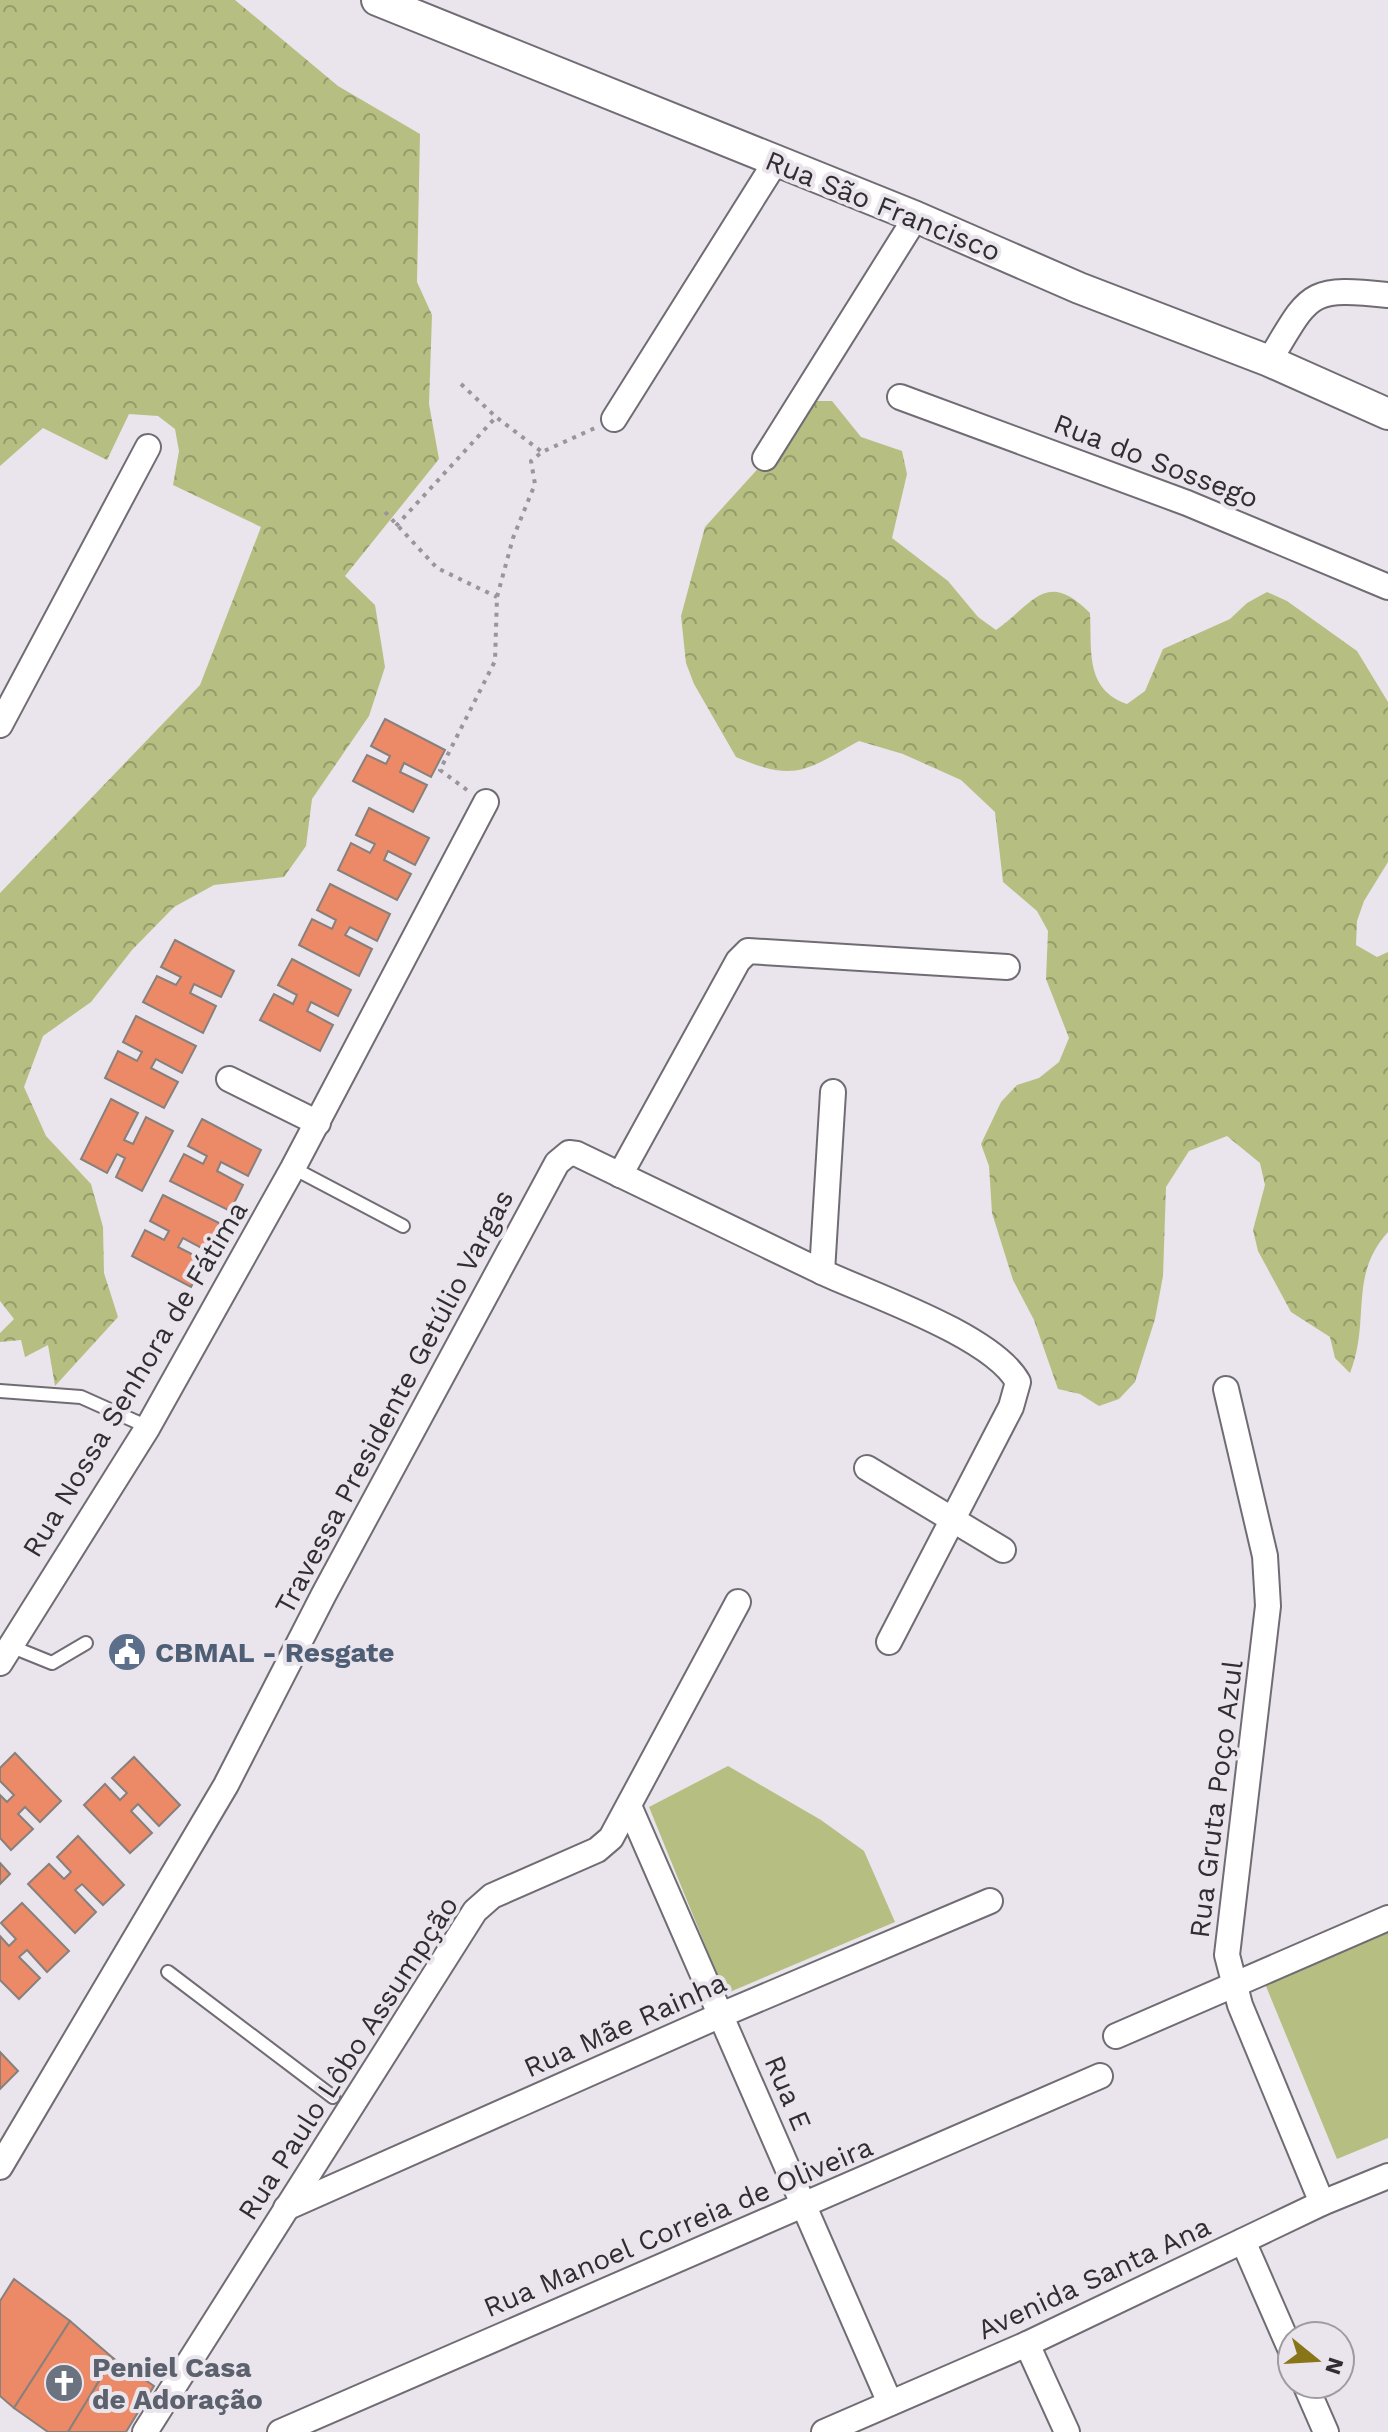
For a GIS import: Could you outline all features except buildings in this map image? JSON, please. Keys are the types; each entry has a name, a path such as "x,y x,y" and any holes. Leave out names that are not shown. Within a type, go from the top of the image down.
{"street":[{"name":"Rua São Francisco","path":"377,0 916,217 1079,288 1269,361 1388,414"},
{"path":"614,419 776,161"},
{"path":"765,458 916,217"},
{"path":"1269,361 1297,315 1321,294 1332,291 1388,295"},
{"name":"Rua do Sossego","path":"900,397 1187,503 1388,587"},
{"path":"0,725 148,447"},
{"name":"Rua Nossa Senhora de Fátima","path":"5,1655 148,1427 318,1123 486,802"},
{"path":"620,1175 738,961 748,951 1007,967"},
{"path":"229,1079 318,1123"},
{"path":"822,1272 833,1092"},
{"name":"Travessa Presidente Getúlio Vargas","path":"0,2167 226,1785 557,1163 569,1153 577,1154 974,1341 1013,1372 1018,1382 1011,1407 952,1518"},
{"name":"Rua Gruta Poço Azul","path":"1226,1389 1265,1556 1268,1606 1228,1920 1227,1955 1232,1983 1322,2203"},
{"path":"867,1468 1003,1550"},
{"path":"889,1642 952,1518"},
{"name":"Rua Paulo Lôbo Assumpção","path":"145,2432 286,2208 341,2102 475,1911 492,1896 597,1850 611,1838 630,1808 738,1602"},
{"name":"Rua E","path":"630,1808 890,2403"},
{"name":"Rua Mãe Rainha","path":"286,2208 721,2015 990,1901"},
{"path":"1116,2036 1232,1983 1388,1918"},
{"name":"Rua Manoel Correia de Oliveira","path":"280,2432 1100,2076"},
{"name":"Avenida Santa Ana","path":"824,2432 1027,2344 1322,2203 1388,2176"},
{"path":"1243,2241 1278,2320"},
{"path":"1027,2344 1067,2432"},
{"path":"1312,2400 1326,2432"}],"lane":[{"path":"293,1168 403,1226"},
{"path":"0,1391 81,1397 148,1427"},
{"path":"5,1655 52,1663 86,1643"},
{"path":"168,1972 341,2102"}],"path":[{"path":"461,384 496,417 542,452"},
{"path":"396,526 496,417"},
{"path":"486,802 440,770 495,661 497,597 513,538 535,484 531,461 542,452 614,419"},
{"path":"385,512 437,568 497,597"}],"green space":[{"path":"0,0 235,0 338,86 420,134 417,282 432,315 429,404 439,459 345,576 375,605 385,667 369,716 312,799 306,846 284,877 214,885 174,907 132,950 91,1002 43,1036 24,1087 46,1136 91,1184 103,1227 104,1273 118,1317 55,1386 48,1345 25,1357 21,1340 0,1342 0,1333 14,1319 0,1301 0,893 200,685 261,527 173,485 179,451 175,429 158,416 129,414 107,460 43,428 0,466"},
{"path":"809,401 832,401 861,437 902,451 907,474 892,538 948,581 978,617 996,630 1031,601 1051,592 1062,593 1075,600 1090,613 1092,655 1097,679 1113,697 1127,704 1145,691 1163,649 1230,619 1247,603 1267,592 1287,601 1357,651 1388,702 1388,862 1364,901 1357,921 1356,945 1377,957 1388,952 1388,1232 1368,1265 1356,1354 1350,1373 1335,1358 1330,1337 1291,1312 1258,1251 1253,1230 1265,1185 1260,1163 1227,1136 1189,1151 1166,1187 1163,1276 1155,1319 1135,1382 1119,1399 1099,1406 1080,1394 1058,1389 1034,1320 1013,1280 992,1213 989,1166 981,1144 1001,1102 1017,1085 1039,1078 1059,1062 1069,1038 1046,979 1048,931 1037,911 1003,882 995,812 961,780 903,754 859,741 800,770 773,770 736,757 694,684 686,663 681,616 705,527 783,441"},
{"path":"728,1766 821,1820 864,1851 895,1922 725,1994 649,1807"},
{"path":"1388,1918 1388,2138 1337,2159 1261,1974"}],"place":[{"name":"CBMAL - Resgate","path":"127,1652"},
{"name":"Peniel Casa de Adoração","path":"64,2383"}]}
